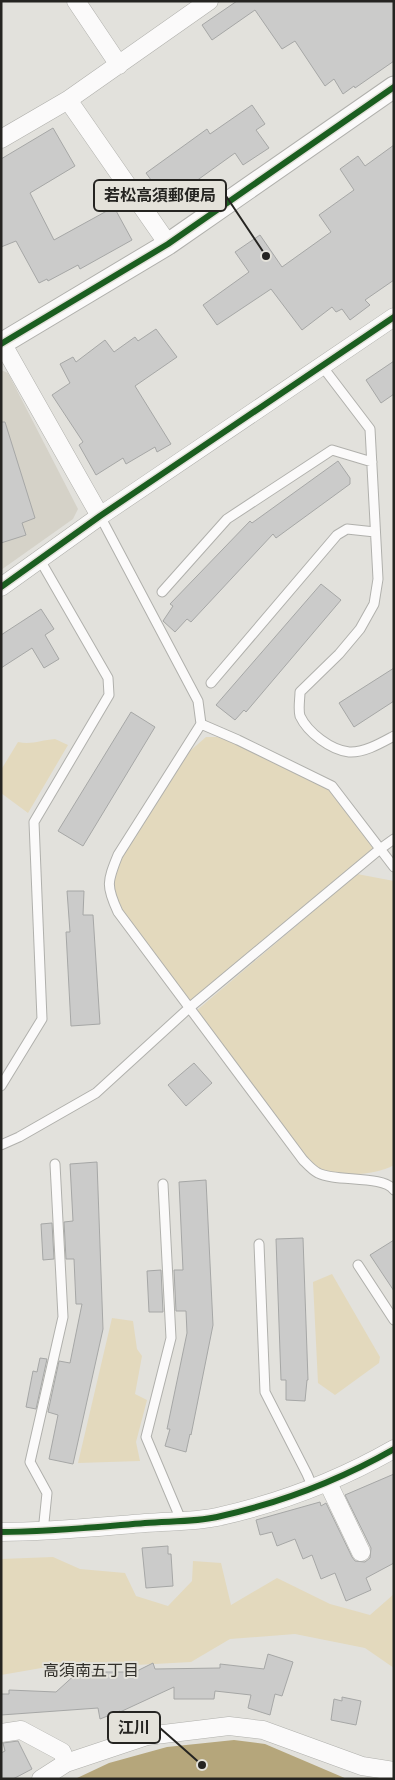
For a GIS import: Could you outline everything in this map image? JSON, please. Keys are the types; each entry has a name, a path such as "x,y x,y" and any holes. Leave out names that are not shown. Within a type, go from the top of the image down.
{"street":[{"path":"76,1 119,65"},
{"path":"1,139 68,100 209,1"},
{"path":"100,516 2,343 168,244 394,87"},
{"path":"68,100 168,244"},
{"path":"1,587 100,516 394,317"},
{"path":"1,1532 43,1532 215,1517 320,1486 394,1449"},
{"path":"320,1486 361,1552"},
{"path":"41,1779 66,1764 147,1736 229,1726 263,1730 362,1766 394,1771"},
{"path":"1,1733 21,1730 62,1752 66,1764"}],"lane":[{"path":"322,366 370,429 378,579 374,604 360,629 300,692 299,714 309,730 328,745 350,752 370,748 394,736"},
{"path":"162,592 227,519 332,450 372,462"},
{"path":"100,516 198,701 201,724 118,855 111,873 108,892 118,912 303,1160 318,1174 373,1180 393,1186"},
{"path":"211,683 336,535 347,529 376,532"},
{"path":"1,1086 42,1019 34,822 109,695 108,678 40,560"},
{"path":"201,724 332,786 394,866"},
{"path":"1,1145 19,1137 96,1093 189,1008 380,849 394,840"},
{"path":"43,1532 47,1492 30,1462 63,1317 54,1164"},
{"path":"163,1184 171,1338 146,1438 181,1520"},
{"path":"259,1244 265,1392 308,1474 320,1486"},
{"path":"358,1265 394,1320"}],"shaded area":[{"path":"1,370 8,373 78,509 73,519 1,570"},
{"path":"206,737 217,737 234,743 329,790 374,849 191,1003 121,911 113,891 115,876 121,859 190,751"},
{"path":"55,739 68,745 28,813 1,793 1,770 18,742 32,743"},
{"path":"357,874 394,881 394,1165 386,1169 367,1173 347,1174 319,1168 306,1159 196,1011"},
{"path":"332,1274 380,1357 379,1363 335,1395 318,1383 313,1282"},
{"path":"112,1318 133,1321 137,1349 142,1356 135,1394 147,1400 136,1442 140,1461 78,1463"},
{"path":"53,1557 80,1569 125,1573 136,1596 168,1606 192,1581 193,1561 221,1563 231,1605 277,1578 330,1604 370,1615 394,1594 394,1668 365,1648 295,1634 230,1639 191,1662 53,1666 1,1675 1,1559"},
{"path":"234,1740 265,1744 347,1779 75,1779 109,1763 167,1747"}],"building":[{"path":"237,1 394,1 394,61 343,94 334,79 325,86 295,41 282,49 255,10 212,40 202,25"},
{"path":"252,105 265,124 256,130 269,148 243,165 235,153 167,202 146,173 207,129 210,134"},
{"path":"53,128 75,166 30,193 54,240 114,207 132,240 80,269 78,265 48,281 47,279 39,283 16,241 1,247 1,159"},
{"path":"394,145 394,280 365,300 370,305 350,320 342,309 336,312 332,307 302,330 271,289 217,325 203,305 249,272 235,252 260,235 282,267 331,232 319,215 354,190 340,169 358,156 365,166"},
{"path":"156,329 177,357 135,386 171,444 157,452 155,447 126,464 123,458 96,475 79,445 83,442 52,395 70,383 60,364 73,357 76,362 105,340 114,352 135,337 138,341"},
{"path":"394,361 394,394 381,403 366,380"},
{"path":"1,422 5,422 35,518 22,523 26,535 1,543"},
{"path":"338,461 350,478 350,484 276,538 273,534 191,622 187,619 175,632 163,621 173,606 170,604 250,521 252,523"},
{"path":"321,584 341,600 246,712 244,710 235,720 216,705"},
{"path":"41,609 54,629 45,635 59,659 44,668 32,648 1,668 1,635"},
{"path":"394,668 394,701 354,727 339,703"},
{"path":"131,712 155,727 83,846 58,831"},
{"path":"67,891 84,891 83,915 93,915 100,1024 71,1026 66,932 70,932"},
{"path":"194,1063 212,1083 186,1106 168,1085"},
{"path":"97,1162 103,1329 73,1464 49,1459 58,1415 48,1412 59,1361 70,1363 82,1304 76,1304 74,1259 66,1259 64,1222 73,1221 70,1164"},
{"path":"206,1180 213,1325 186,1452 165,1446 170,1429 167,1429 187,1333 186,1311 176,1311 174,1270 183,1270 179,1182"},
{"path":"52,1223 54,1259 43,1260 41,1224"},
{"path":"303,1238 308,1380 305,1401 286,1400 286,1380 281,1380 276,1239"},
{"path":"394,1240 394,1291 370,1255"},
{"path":"161,1270 163,1312 149,1312 147,1271"},
{"path":"40,1358 47,1359 36,1409 26,1407 33,1371 37,1372"},
{"path":"394,1474 394,1563 366,1578 371,1590 346,1601 335,1573 321,1579 312,1555 303,1559 295,1539 277,1546 272,1532 260,1535 256,1520 320,1502 321,1506 326,1503 352,1557 355,1561 365,1562 370,1558 371,1548 345,1495"},
{"path":"168,1546 168,1554 171,1554 173,1586 146,1588 142,1548"},
{"path":"268,1654 293,1662 282,1696 275,1694 270,1715 248,1708 251,1695 215,1691 214,1699 174,1699 174,1687 120,1712 100,1719 98,1708 1,1715 1,1694 9,1694 9,1690 56,1692 78,1672 135,1672 153,1663 155,1669 220,1668 220,1664 264,1669"},
{"path":"342,1697 361,1701 356,1725 331,1720 334,1699 342,1701"},
{"path":"18,1741 32,1769 13,1779 1,1779 1,1753 5,1751 3,1743"}],"cycle path":[{"path":"1,344 168,244 394,87"},
{"path":"1,587 100,516 394,317"},
{"path":"1,1532 73,1529 208,1519 263,1505 308,1490 373,1461 394,1449"}],"place":[{"name":"若松高須郵便局","path":"266,256"},
{"name":"江川","path":"202,1765"}],"district":[{"name":"高須南五丁目","path":"91,1670"}]}
